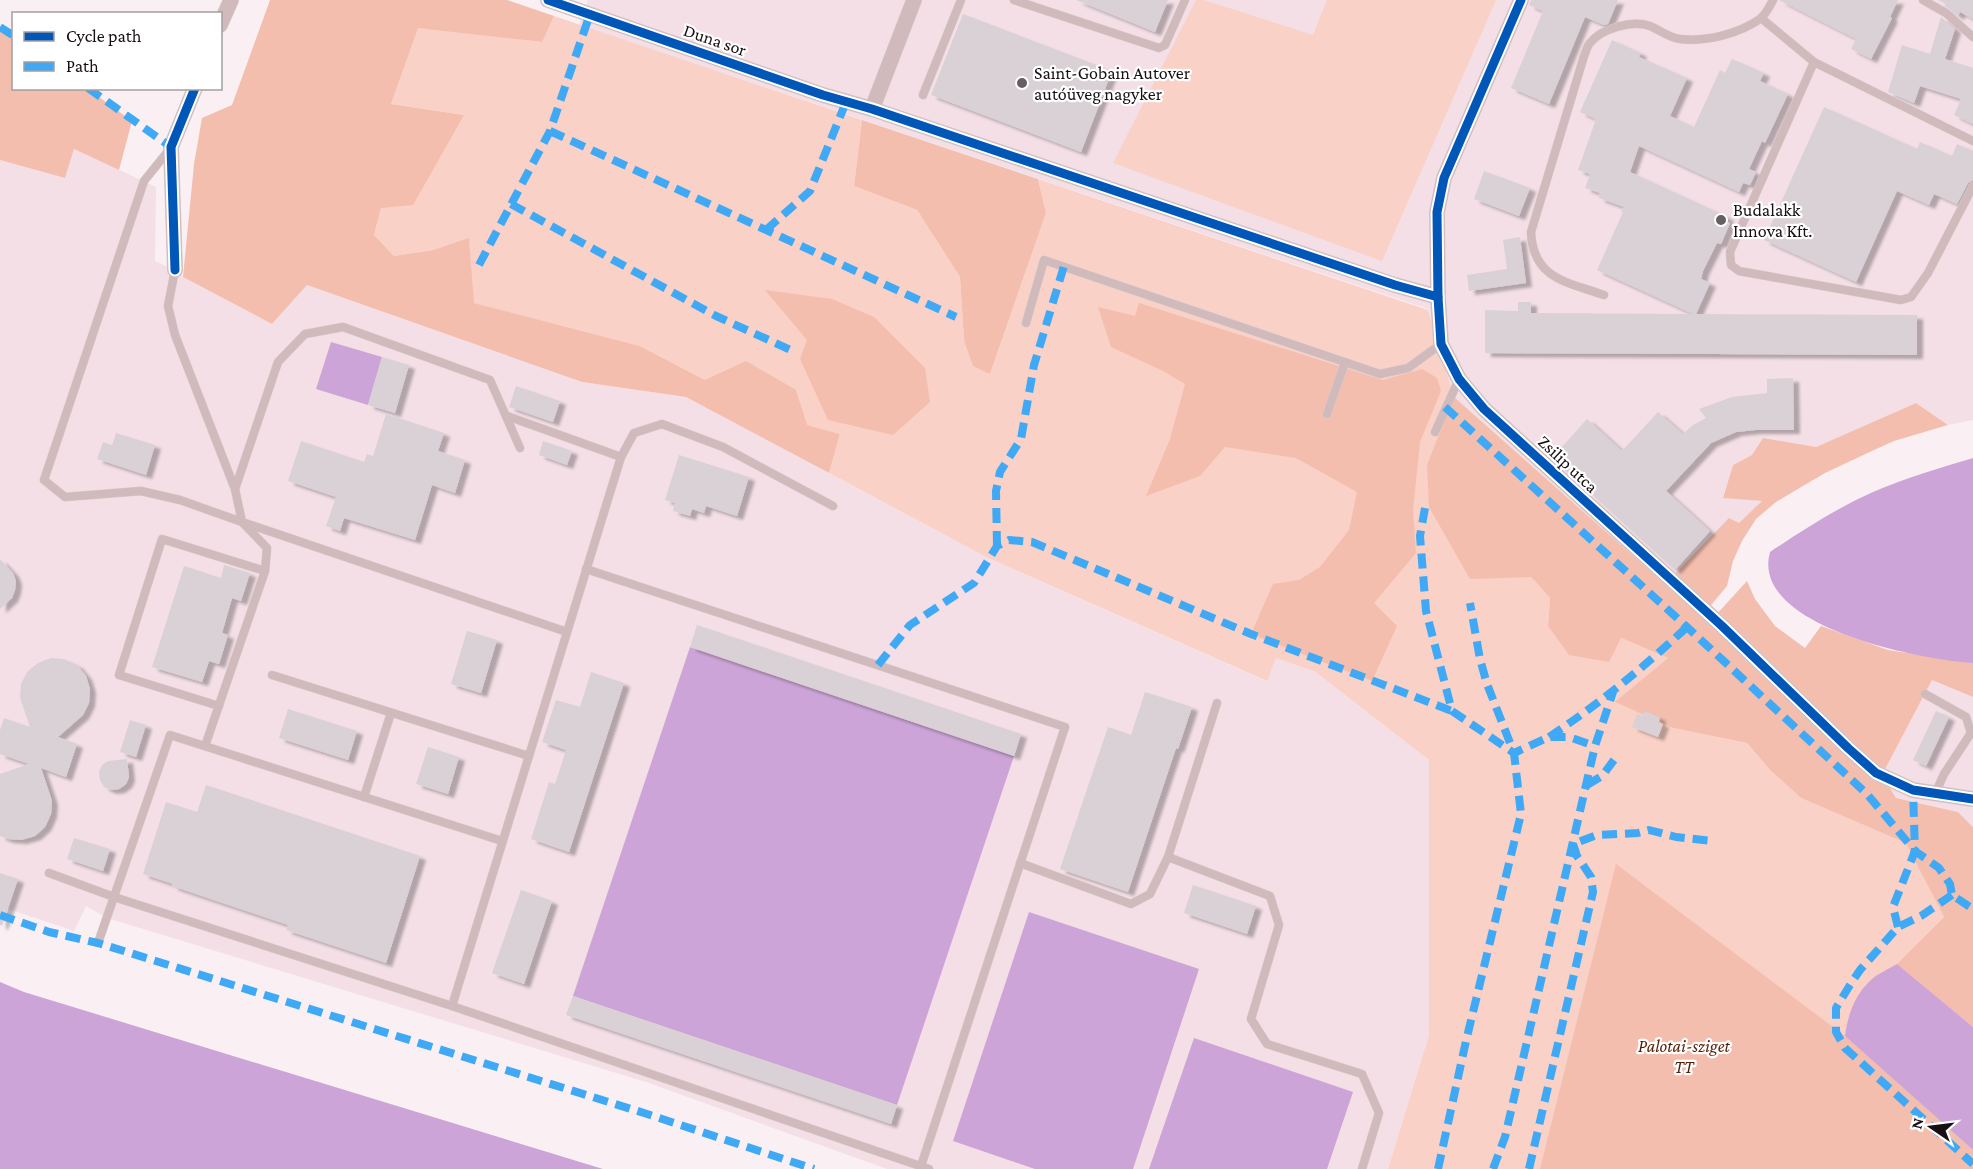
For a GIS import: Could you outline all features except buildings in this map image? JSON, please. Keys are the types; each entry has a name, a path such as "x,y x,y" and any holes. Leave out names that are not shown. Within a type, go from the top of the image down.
{"street":[{"path":"222,20 231,0"},
{"name":"Duna sor","path":"548,0 593,7 822,95 872,109 1395,285 1438,297"},
{"path":"872,109 914,0"},
{"name":"Zsilip utca","path":"1521,0 1444,178 1437,212 1438,297 1442,344 1459,379 1484,409 1722,626 1876,773 1913,790 1972,800"},
{"path":"175,270 171,147 194,90"}],"lane":[{"path":"922,95 961,0"},
{"path":"1014,0 1159,48 1165,45 1185,0"},
{"path":"1604,295 1553,276 1543,268 1531,247 1531,232 1584,56 1590,43 1617,27 1635,24 1649,26 1677,39 1718,37 1761,18 1773,0"},
{"path":"1923,0 1946,12 1973,37"},
{"path":"1761,18 1814,62 1973,141"},
{"path":"1814,62 1730,252 1731,265 1739,271 1901,300 1911,297 1928,273 1973,186"},
{"path":"171,147 144,181 44,480 65,497 141,491 180,500 567,633"},
{"path":"1026,323 1044,260 1380,374 1408,368 1442,344"},
{"path":"175,270 168,306 176,335 235,489 242,522 267,548 264,571 206,746"},
{"path":"235,489 278,362 305,334 343,327 490,380 520,448"},
{"path":"1327,414 1345,362"},
{"path":"1435,432 1459,379"},
{"path":"507,416 621,457"},
{"path":"452,1006 621,457 634,433 662,424 723,447 834,506"},
{"path":"219,706 119,675 162,539 264,571"},
{"path":"49,873 114,897 452,1006 925,1168 1065,727 586,569"},
{"path":"272,675 529,756"},
{"path":"1925,694 1966,717 1972,733 1944,774 1935,794"},
{"path":"1020,863 1131,904 1150,894 1168,857 1217,703"},
{"path":"364,797 391,713"},
{"path":"98,943 170,735 502,841"},
{"path":"1168,857 1270,896 1279,925 1251,1019 1267,1044 1362,1074 1379,1113 1362,1169"}],"shaded area":[{"path":"588,0 1973,0 1973,420 1948,425 1916,403 1816,447 1763,439 1752,455 1733,465 1723,497 1763,501 1739,523 1685,564 1665,584 1454,397 1428,309 579,25"},
{"path":"74,149 156,187 155,261 272,324 307,285 582,382 686,397 988,558 1266,681 1276,657 1314,671 1429,760 1429,1035 1388,1169 887,1169 646,1082 107,918 86,906 74,931 0,906 0,160 65,178"},
{"path":"331,342 382,357 368,405 316,389"},
{"path":"1973,458 1973,663 1917,655 1881,646 1845,634 1812,619 1786,601 1771,578 1770,552 1860,498 1885,487"},
{"path":"690,647 1014,756 897,1105 573,996"},
{"path":"1932,680 1973,697 1973,827 1958,812 1896,798 1882,775"},
{"path":"1029,912 1199,969 1133,1169 1035,1169 953,1141"},
{"path":"1897,964 1973,1027 1973,1150 1845,1036 1850,1012 1861,991 1875,977"},
{"path":"0,982 24,992 603,1169 0,1169"},
{"path":"1194,1038 1353,1092 1327,1169 1149,1169"}],"green space":[{"path":"270,0 507,0 554,16 542,42 418,28 391,104 464,115 413,205 381,208 374,235 394,256 433,250 469,238 474,303 640,346 705,380 746,361 796,390 807,425 840,434 829,473 686,397 582,382 307,285 272,324 183,277 194,164 202,118 232,105"},
{"path":"1196,0 1204,0 1313,35 1327,0 1496,0 1382,261 1113,163"},
{"path":"554,16 862,120 854,186 917,210 960,277 964,340 990,374 1046,213 1038,179 1428,310 1454,397 1531,577 1550,598 1548,626 1621,638 1668,658 1616,702 1673,728 1747,743 1770,770 1801,798 1907,843 1944,917 1902,960 1973,1027 1897,965 1845,1035 1973,1150 1973,1169 1388,1169 1429,1035 1429,760 1314,671 1276,658 1267,681 988,558 829,473 840,434 806,425 796,390 705,380 640,346 473,303 469,239 433,250 394,256 374,235 381,208 464,115 391,104 418,27 541,42"},
{"path":"0,27 12,35 12,90 89,90 132,121 119,170 74,149 65,178 0,160"},
{"path":"862,120 1038,179 1046,213 990,374 973,366 964,340 960,277 917,210 854,186"},
{"path":"765,290 832,299 874,317 925,368 930,402 893,435 828,420 800,359 807,340"},
{"path":"1139,303 1383,380 1422,369 1437,378 1441,391 1420,442 1413,510 1416,553 1374,603 1397,626 1372,681 1251,634 1273,584 1299,580 1320,567 1349,530 1357,492 1296,458 1225,447 1200,476 1146,496 1170,439 1185,384 1111,347 1098,307 1135,316"},
{"path":"1454,397 1665,584 1729,518 1739,523 1762,501 1723,498 1733,465 1752,455 1763,438 1816,447 1916,403 1948,425 1894,441 1825,473 1776,502 1756,519 1733,561 1727,586 1707,610 1715,616 1747,581 1755,599 1775,626 1805,648 1821,626 1888,650 1973,663 1973,697 1932,680 1882,775 1896,798 1958,812 1973,827 1973,1027 1897,964 1944,917 1906,843 1801,798 1770,770 1747,743 1673,728 1615,702 1668,658 1621,638 1609,662 1569,655 1548,626 1550,598 1531,577 1470,579 1429,507 1427,465"},
{"name":"Palotai-sziget TT","path":"1616,864 1845,1036 1973,1150 1973,1169 1540,1169"}],"marked path":[{"path":"479,265 550,131 590,14"},
{"path":"0,27 12,35"},
{"path":"91,90 171,147"},
{"path":"766,230 810,191 846,102"},
{"path":"550,131 956,317"},
{"path":"511,204 716,316 793,351"},
{"path":"997,546 996,491 1000,472 1021,439 1034,365 1064,266"},
{"path":"1445,407 1867,794 1915,851 1939,868 1950,884 1952,895 1973,909"},
{"path":"1425,508 1420,536 1426,611 1452,711 1514,753 1549,737 1569,737 1595,746"},
{"path":"878,665 910,625 974,583 997,546 1009,540 1032,542 1251,634 1452,711"},
{"path":"1438,1169 1466,1041 1521,814 1514,753 1487,684 1470,603"},
{"path":"1549,737 1621,685 1687,627"},
{"path":"1493,1169 1505,1137 1595,746 1613,692"},
{"path":"1587,785 1602,776 1614,760"},
{"path":"1898,927 1893,907 1915,851 1913,790"},
{"path":"1529,1169 1593,892 1591,877 1577,856 1573,844 1597,835 1638,833 1649,830 1676,837 1713,841"},
{"path":"1952,895 1921,916 1898,927 1860,970 1836,1008 1836,1032 1845,1048 1973,1164"},
{"path":"0,915 49,932 98,943 644,1113 814,1169"}],"cycle path":[{"path":"548,0 823,95 872,109 1395,285 1438,297"},
{"path":"1521,0 1444,178 1437,212 1441,344 1459,379 1484,409 1722,626 1876,773 1913,790 1973,799"},
{"path":"175,270 171,147 194,90"}],"place":[{"name":"Saint-Gobain Autover autóüveg nagyker","path":"1022,83"},
{"name":"Budalakk Innova Kft.","path":"1721,220"}]}
